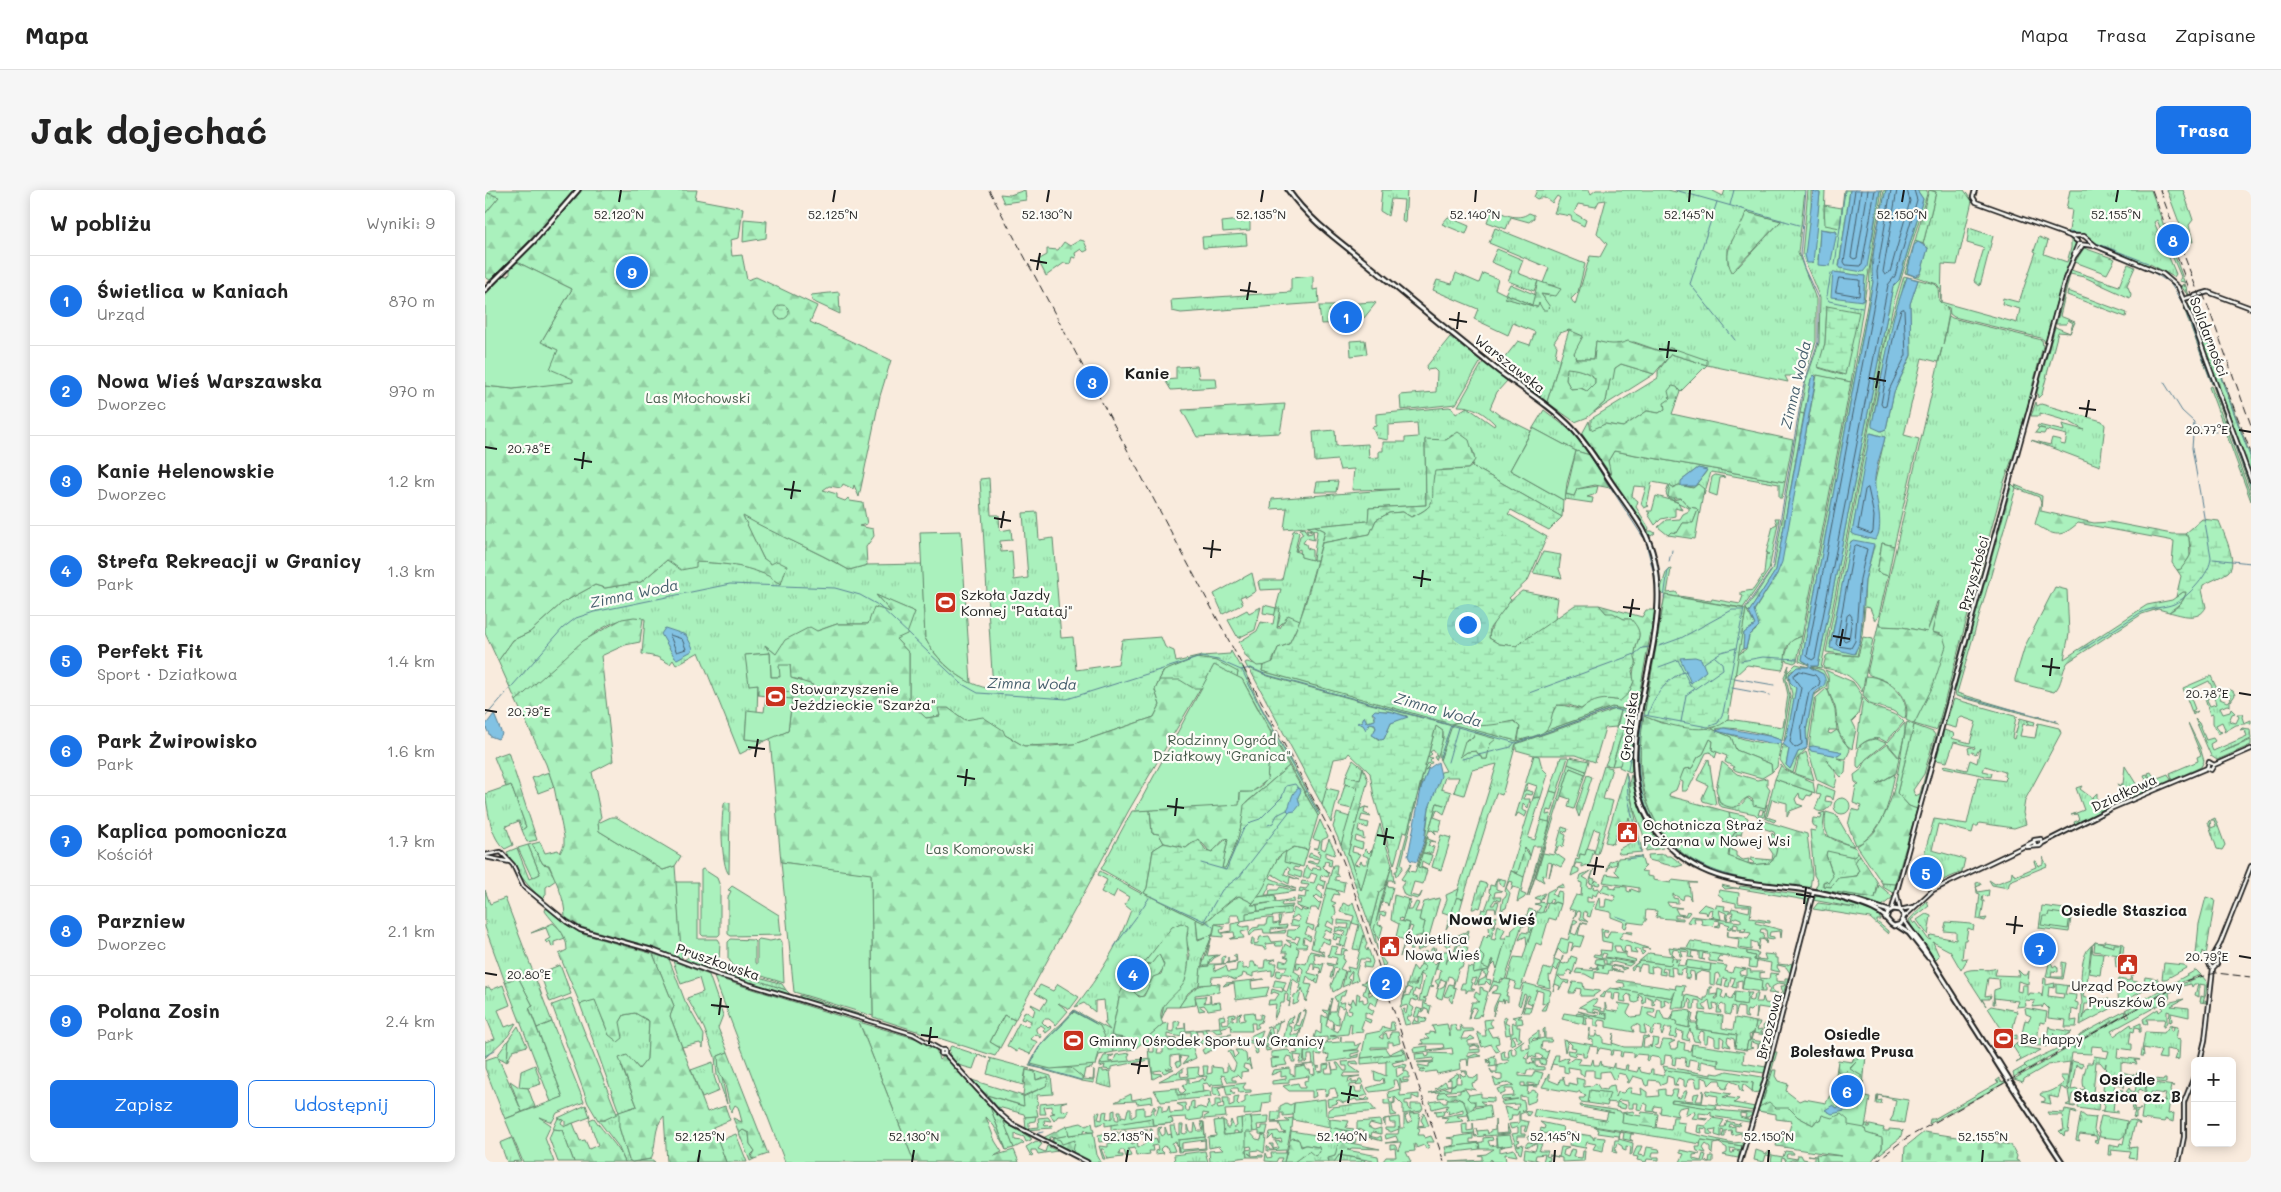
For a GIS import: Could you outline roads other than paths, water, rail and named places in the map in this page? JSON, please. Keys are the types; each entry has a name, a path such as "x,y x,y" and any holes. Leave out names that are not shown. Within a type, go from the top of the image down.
{"main road":[{"path":"485,290 533,241 578,190"},
{"name":"Warszawska","path":"1288,190 1306,212 1332,235 1488,362 1566,422 1591,452 1639,523 1647,539"},
{"name":"Grodziska","path":"1647,539 1657,568 1659,602 1635,757 1638,790 1647,817 1657,833 1672,849 1707,872 1745,882 1855,900 1886,911 1891,910"},
{"name":"Grodziska","path":"1842,898 1887,918"},
{"path":"1929,957 1909,933 1897,926 1891,925 1887,918 1891,910 1900,910 2062,1162"},
{"path":"1897,926 1904,918"}],"street":[{"path":"1975,190 1973,196 1977,202 2070,236 2084,236 2085,244 2078,242 2070,236"},
{"name":"Przyszłości","path":"1891,910 1897,895 2065,279 2074,257 2079,237"},
{"name":"Przyszłości","path":"2074,257 2085,244"},
{"name":"Solidarności","path":"2085,244 2097,246 2164,274 2175,284 2184,299 2251,480"},
{"path":"2184,299 2208,292 2251,308"},
{"name":"Działkowa","path":"1904,918 1935,889 2026,847 2034,844 2040,846 2042,841 2207,768 2211,770 2214,765 2251,749"},
{"name":"Działkowa","path":"2034,844 2037,838 2042,841"},
{"path":"485,856 499,851 502,855 501,859"},
{"path":"493,858 494,853"},
{"name":"Pruszkowska","path":"502,855 510,862 523,886 579,930 652,950 718,975 913,1034 941,1050 945,1050 945,1054 998,1112 1013,1124 1028,1134 1087,1162"},
{"path":"485,856 510,862"},
{"path":"2213,968 2209,965 2213,960 2250,873 2248,868 2251,866"},
{"name":"Brzozowa","path":"1740,1162 1767,1072 1813,893"},
{"name":"Przyszłości","path":"1897,895 1900,910"},
{"path":"1900,910 1915,907"},
{"path":"2201,1057 2213,968 2217,964 2213,960"},
{"path":"2179,1162 2184,1137 2183,1104 2191,1084"}],"water":[{"path":"1850,190 1880,190 1867,267 1863,272 1839,268"},
{"path":"1886,190 1917,190 1923,199 1899,280 1893,286 1818,666 1811,666 1811,668 1823,674 1825,682 1813,695 1806,731 1807,748 1798,752 1790,769 1786,765 1789,749 1783,744 1787,736 1796,688 1790,682 1789,675 1797,667 1809,667 1809,664 1802,660 1873,282 1874,249"},
{"path":"1813,191 1820,193 1813,263 1807,263 1805,255"},
{"path":"1820,229 1837,232 1830,266 1818,265"},
{"path":"1918,242 1928,248 1921,273 1915,276 1907,273 1914,245"},
{"path":"1833,272 1865,276 1863,301 1831,297"},
{"path":"1907,277 1918,280 1910,304 1911,355 1894,392 1886,429 1881,431 1872,427 1872,424 1894,316"},
{"path":"1814,375 1816,377 1782,562 1777,574 1754,610 1759,626 1749,636 1746,648 1743,649 1744,633 1755,625 1749,612 1776,570 1811,379"},
{"path":"1870,433 1885,437 1875,475 1880,522 1878,535 1875,540 1852,533"},
{"path":"1698,468 1707,470 1695,486 1681,486 1681,481"},
{"path":"1853,540 1874,544 1865,580 1860,642 1854,654 1830,648 1850,543"},
{"path":"665,628 686,635 693,648 692,651 677,659 675,658 661,634"},
{"path":"1695,657 1701,659 1706,671 1691,683 1680,658"},
{"path":"1375,710 1393,712 1408,717 1391,723 1384,739 1381,740 1372,735 1376,728 1375,724 1369,723 1366,730 1363,725 1357,723 1362,721 1364,716 1367,722 1375,720 1375,715 1372,713"},
{"path":"494,714 502,734 498,739 490,736 485,726"},
{"path":"1724,728 1769,736 1781,740 1781,743 1774,744 1716,731"},
{"path":"1813,746 1842,753 1838,756 1811,751 1809,747"},
{"path":"1438,762 1441,776 1429,808 1424,841 1417,862 1410,860 1408,856 1421,789 1428,769"},
{"path":"1299,788 1301,791 1298,797 1300,805 1295,811 1289,812 1287,810 1293,795"},
{"path":"1841,1092 1847,1097 1848,1110 1832,1114 1825,1110 1833,1105 1837,1108 1840,1106 1837,1099"}],"waterway":[{"path":"1675,190 1802,226"},
{"path":"1730,205 1734,190"},
{"name":"Zimna Woda","path":"1745,608 1772,569 1803,388 1818,342 1818,298 1800,255 1806,190"},
{"path":"1835,265 1845,190"},
{"path":"1717,202 1690,284 1735,340"},
{"path":"2068,232 2085,234 2088,238"},
{"path":"2091,241 2148,263"},
{"path":"2089,247 2097,249"},
{"path":"2101,251 2121,259"},
{"path":"2126,260 2133,263"},
{"path":"2137,265 2145,268"},
{"path":"2151,271 2170,283 2183,304"},
{"path":"1827,296 1831,273"},
{"path":"1827,298 1829,301 1862,308"},
{"path":"2191,302 2206,339"},
{"path":"2184,307 2212,383"},
{"path":"2208,343 2251,459"},
{"path":"2080,651 2140,613 2180,601 2198,584 2210,563 2211,557 2192,448 2194,422 2182,411 2164,382"},
{"path":"2214,386 2222,408"},
{"path":"2195,426 2216,432"},
{"path":"2233,440 2251,486"},
{"path":"1590,456 1643,537"},
{"path":"1647,547 1655,578"},
{"path":"1671,556 1672,550"},
{"path":"1669,562 1670,557"},
{"path":"2213,559 2251,563"},
{"path":"1664,598 1668,570"},
{"name":"Zimna Woda","path":"485,717 563,628 576,618 594,612 730,584 835,588 860,595 878,605 962,684 978,693 1067,699 1201,657 1218,660 1241,670 1251,668 1267,675 1516,743 1612,709 1638,714"},
{"path":"1655,610 1656,602"},
{"name":"Zimna Woda","path":"1644,715 1708,727 1718,723 1723,713 1744,609"},
{"path":"1659,646 1681,638 1732,610 1744,610"},
{"path":"1529,693 1635,654 1642,648 1650,647"},
{"path":"1704,663 1721,652 1736,648"},
{"path":"1681,722 1686,695 1723,669 1722,663 1715,657"},
{"path":"1741,661 1763,657 1797,659"},
{"path":"1659,667 1678,660 1690,685 1694,688"},
{"path":"1242,670 1257,701"},
{"path":"1648,715 1653,702 1662,688 1674,677 1687,671"},
{"path":"1734,678 1774,685"},
{"path":"1732,688 1770,695"},
{"path":"1628,770 1641,692"},
{"path":"1964,697 2057,721"},
{"path":"1258,702 1318,813"},
{"path":"1643,715 1638,755 1640,781 1646,806 1652,819"},
{"path":"1440,757 1451,725"},
{"path":"1448,762 1458,727"},
{"path":"1462,759 1511,747 1515,742"},
{"path":"1627,776 1628,798 1639,846"},
{"path":"1201,863 1226,870 1243,830 1251,822 1260,819 1282,797 1286,786 1295,784 1298,788"},
{"path":"1638,802 1649,825 1664,846"},
{"path":"1268,825 1273,823 1277,815 1287,810"},
{"path":"1151,896 1204,921 1222,890 1240,876 1289,812"},
{"path":"1659,831 1671,845 1700,865 1732,876 1784,886"},
{"path":"1640,848 1641,852"},
{"path":"1626,859 1641,857"},
{"path":"1138,914 1149,898"},
{"path":"1114,947 1137,916"},
{"path":"1616,916 1627,920"},
{"path":"1206,921 1213,927"},
{"path":"1063,1023 1074,1011 1095,1023"},
{"path":"1063,1024 1039,1047 1030,1065 1081,1080"},
{"path":"485,1056 495,1050"},
{"path":"955,1067 1005,1121"},
{"path":"960,1067 1006,1117"},
{"path":"1009,1119 1019,1126"},
{"path":"1034,1134 1043,1132"}],"railway":[{"path":"989,190 1334,838 1350,879 1444,1162"},
{"path":"2152,190 2251,453"},
{"path":"2160,190 2201,301"},
{"path":"2203,293 2251,425"},
{"path":"1875,1162 1905,1139 2188,980 2216,973 2251,977"}],"place":[{"name":"Parzniew","path":"2173,240"},
{"name":"Polana Zosin","path":"632,272"},
{"name":"Świetlica w Kaniach","path":"1346,317"},
{"name":"Kanie Helenowskie","path":"1092,382"},
{"name":"Szkoła Jazdy Konnej \"Patataj\"","path":"945,603"},
{"name":"Stowarzyszenie Jeździeckie \"Szarża\"","path":"775,697"},
{"name":"Ochotnicza Straż Pożarna w Nowej Wsi","path":"1627,833"},
{"name":"Perfekt Fit","path":"1926,873"},
{"name":"Świetlica Nowa Wieś","path":"1389,947"},
{"name":"Kaplica pomocnicza","path":"2040,949"},
{"name":"Urząd Pocztowy Pruszków 6","path":"2127,964"},
{"name":"Strefa Rekreacji w Granicy","path":"1133,974"},
{"name":"Nowa Wieś Warszawska","path":"1386,983"},
{"name":"Be happy","path":"2004,1039"},
{"name":"Gminny Ośrodek Sportu w Granicy","path":"1073,1041"},
{"name":"Park Żwirowisko","path":"1847,1091"}],"district":[{"name":"Kanie","path":"1147,373"},
{"name":"Osiedle Staszica","path":"2124,911"},
{"name":"Nowa Wieś","path":"1492,919"},
{"name":"Osiedle Bolesława Prusa","path":"1852,1044"},
{"name":"Osiedle Staszica cz. B","path":"2127,1088"}],"park label":[{"name":"Las Młochowski","path":"698,398"},
{"name":"Rodzinny Ogród Działkowy \"Granica\"","path":"1222,748"},
{"name":"Las Komorowski","path":"980,849"}]}
